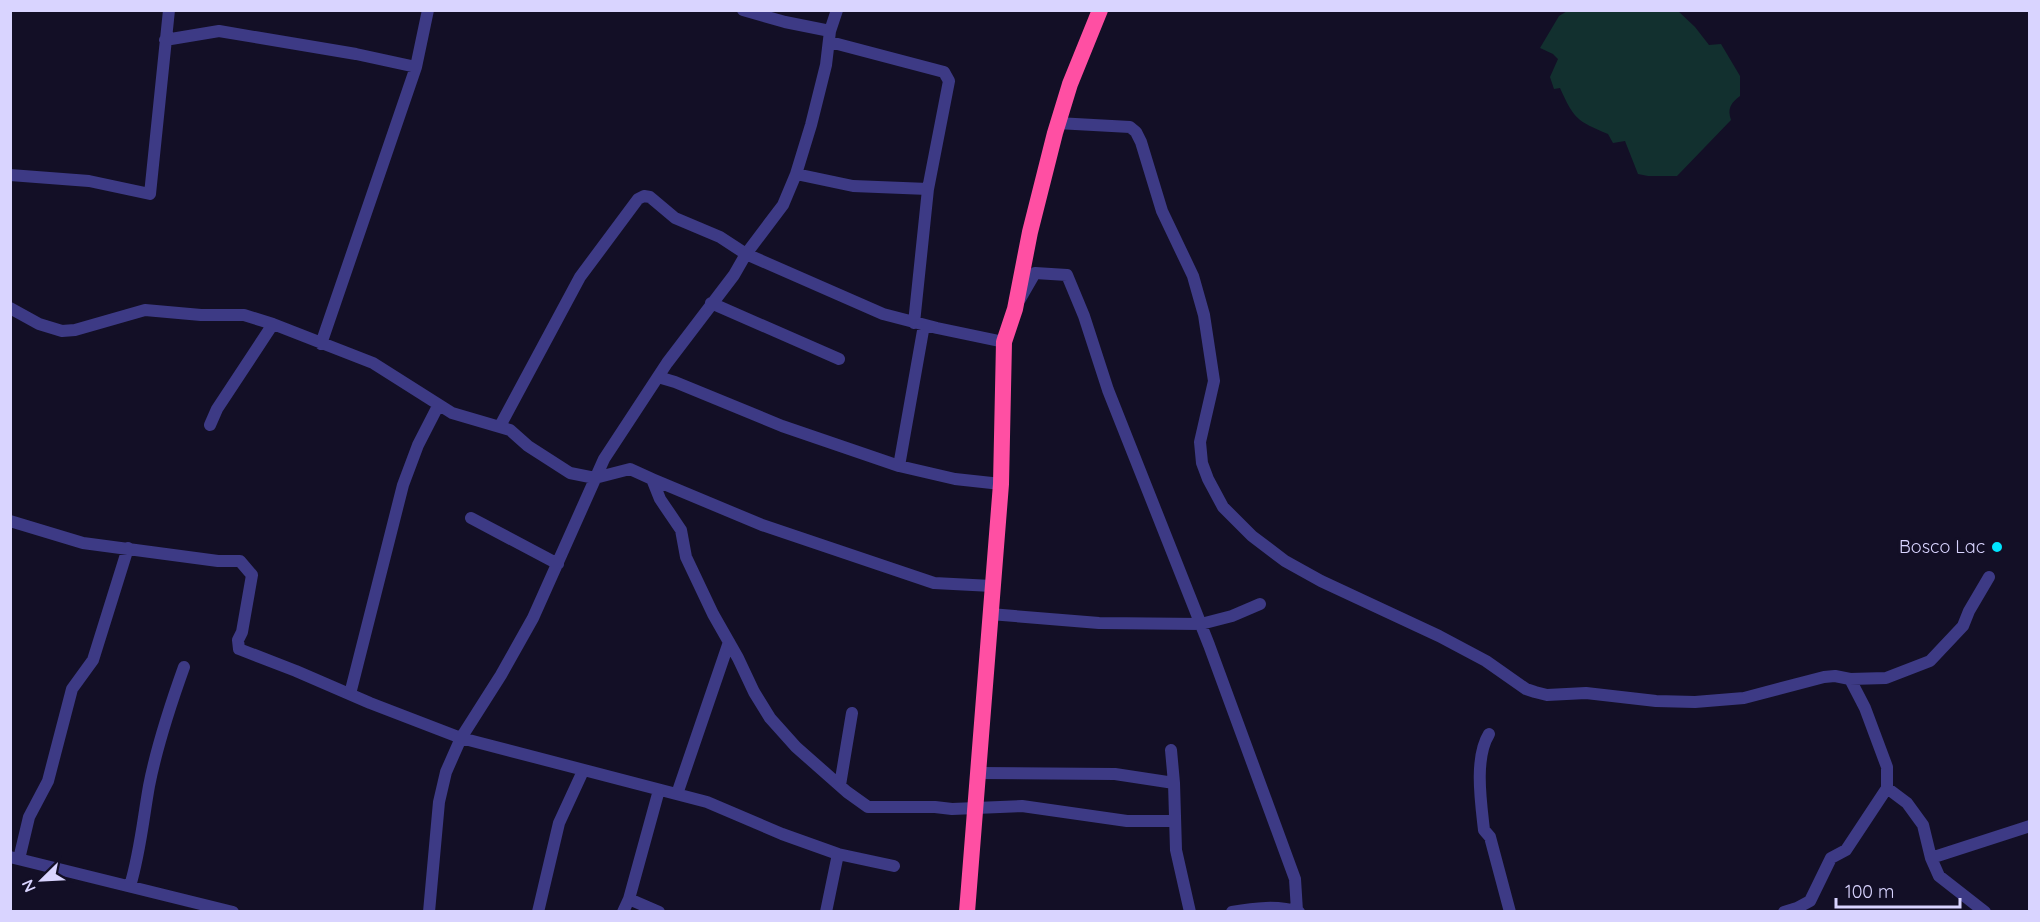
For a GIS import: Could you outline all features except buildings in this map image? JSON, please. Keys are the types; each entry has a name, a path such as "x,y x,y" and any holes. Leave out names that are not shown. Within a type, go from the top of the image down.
{"highway":[{"path":"966,912 1001,484 1004,342 1015,309 1030,232 1058,123 1070,84 1100,10"}],"street":[{"path":"10,175 89,182 150,194 169,10"},
{"path":"321,344 416,67 428,10"},
{"path":"743,10 944,72 950,81 928,189 919,324 899,466"},
{"path":"429,912 439,801 446,772 461,738 519,645 558,564 604,459 658,377 783,205 796,174 811,125 837,10"},
{"path":"165,40 219,31 356,54 416,67"},
{"path":"1058,123 1130,127 1136,132 1147,158 1162,211 1193,276 1204,315 1214,381 1200,442 1202,463 1223,507 1252,536 1285,561 1321,581 1439,636 1486,661 1526,689 1547,695 1586,693 1656,701 1695,702 1744,698 1824,677 1886,678 1930,661 1963,626 1989,577"},
{"path":"796,174 852,186 928,189"},
{"path":"500,426 580,277 638,199 644,196 650,197 675,218 720,237 746,254 883,314 1004,342"},
{"path":"1015,309 1035,273 1067,275 1084,316 1108,390 1201,624 1295,879 1298,911 1268,908 1232,912"},
{"path":"711,303 839,358"},
{"path":"10,308 39,324 62,331 75,330 145,310 201,315 238,314 273,324 373,363 452,413 500,426 516,433 528,446 570,473 595,478 630,469 762,525 934,583 992,586"},
{"path":"210,425 217,409 273,324"},
{"path":"658,377 782,426 899,466 955,479 1001,484"},
{"path":"350,694 403,485 418,445 438,406"},
{"path":"652,479 660,499 681,530 686,556 754,692 770,718 796,747 868,807 1022,806 1127,821 1175,821"},
{"path":"471,518 558,564"},
{"path":"10,521 83,543 218,561 240,561 252,575 242,632 238,640 239,650 461,738 707,802 838,855 894,866"},
{"path":"128,548 93,660 72,689 48,781 28,817 15,858 233,912"},
{"path":"990,614 1099,623 1201,624 1232,616 1260,604"},
{"path":"677,794 729,642"},
{"path":"130,886 139,856 149,786 163,728 184,666"},
{"path":"1784,912 1810,901 1830,858 1846,850 1887,788 1887,767 1865,708 1850,679"},
{"path":"840,785 852,713"},
{"path":"1489,734 1484,742 1480,771 1484,830 1490,837 1510,912"},
{"path":"1171,750 1176,849 1190,912"},
{"path":"538,912 559,823 583,771"},
{"path":"977,772 1115,774 1174,783"},
{"path":"1887,788 1907,803 1923,825 1931,858 1939,876 1985,912"},
{"path":"623,912 629,899 659,790"},
{"path":"1931,858 2030,826"},
{"path":"826,912 838,855"},
{"path":"629,899 659,912"}],"green space":[{"path":"1569,10 1678,11 1709,45 1721,44 1740,76 1740,96 1731,106 1729,112 1731,120 1677,176 1638,174 1625,141 1613,143 1608,134 1583,122 1573,113 1560,88 1554,89 1550,77 1558,59 1540,48 1559,16"}],"place":[{"name":"Bosco Lac","path":"1997,547"}]}
